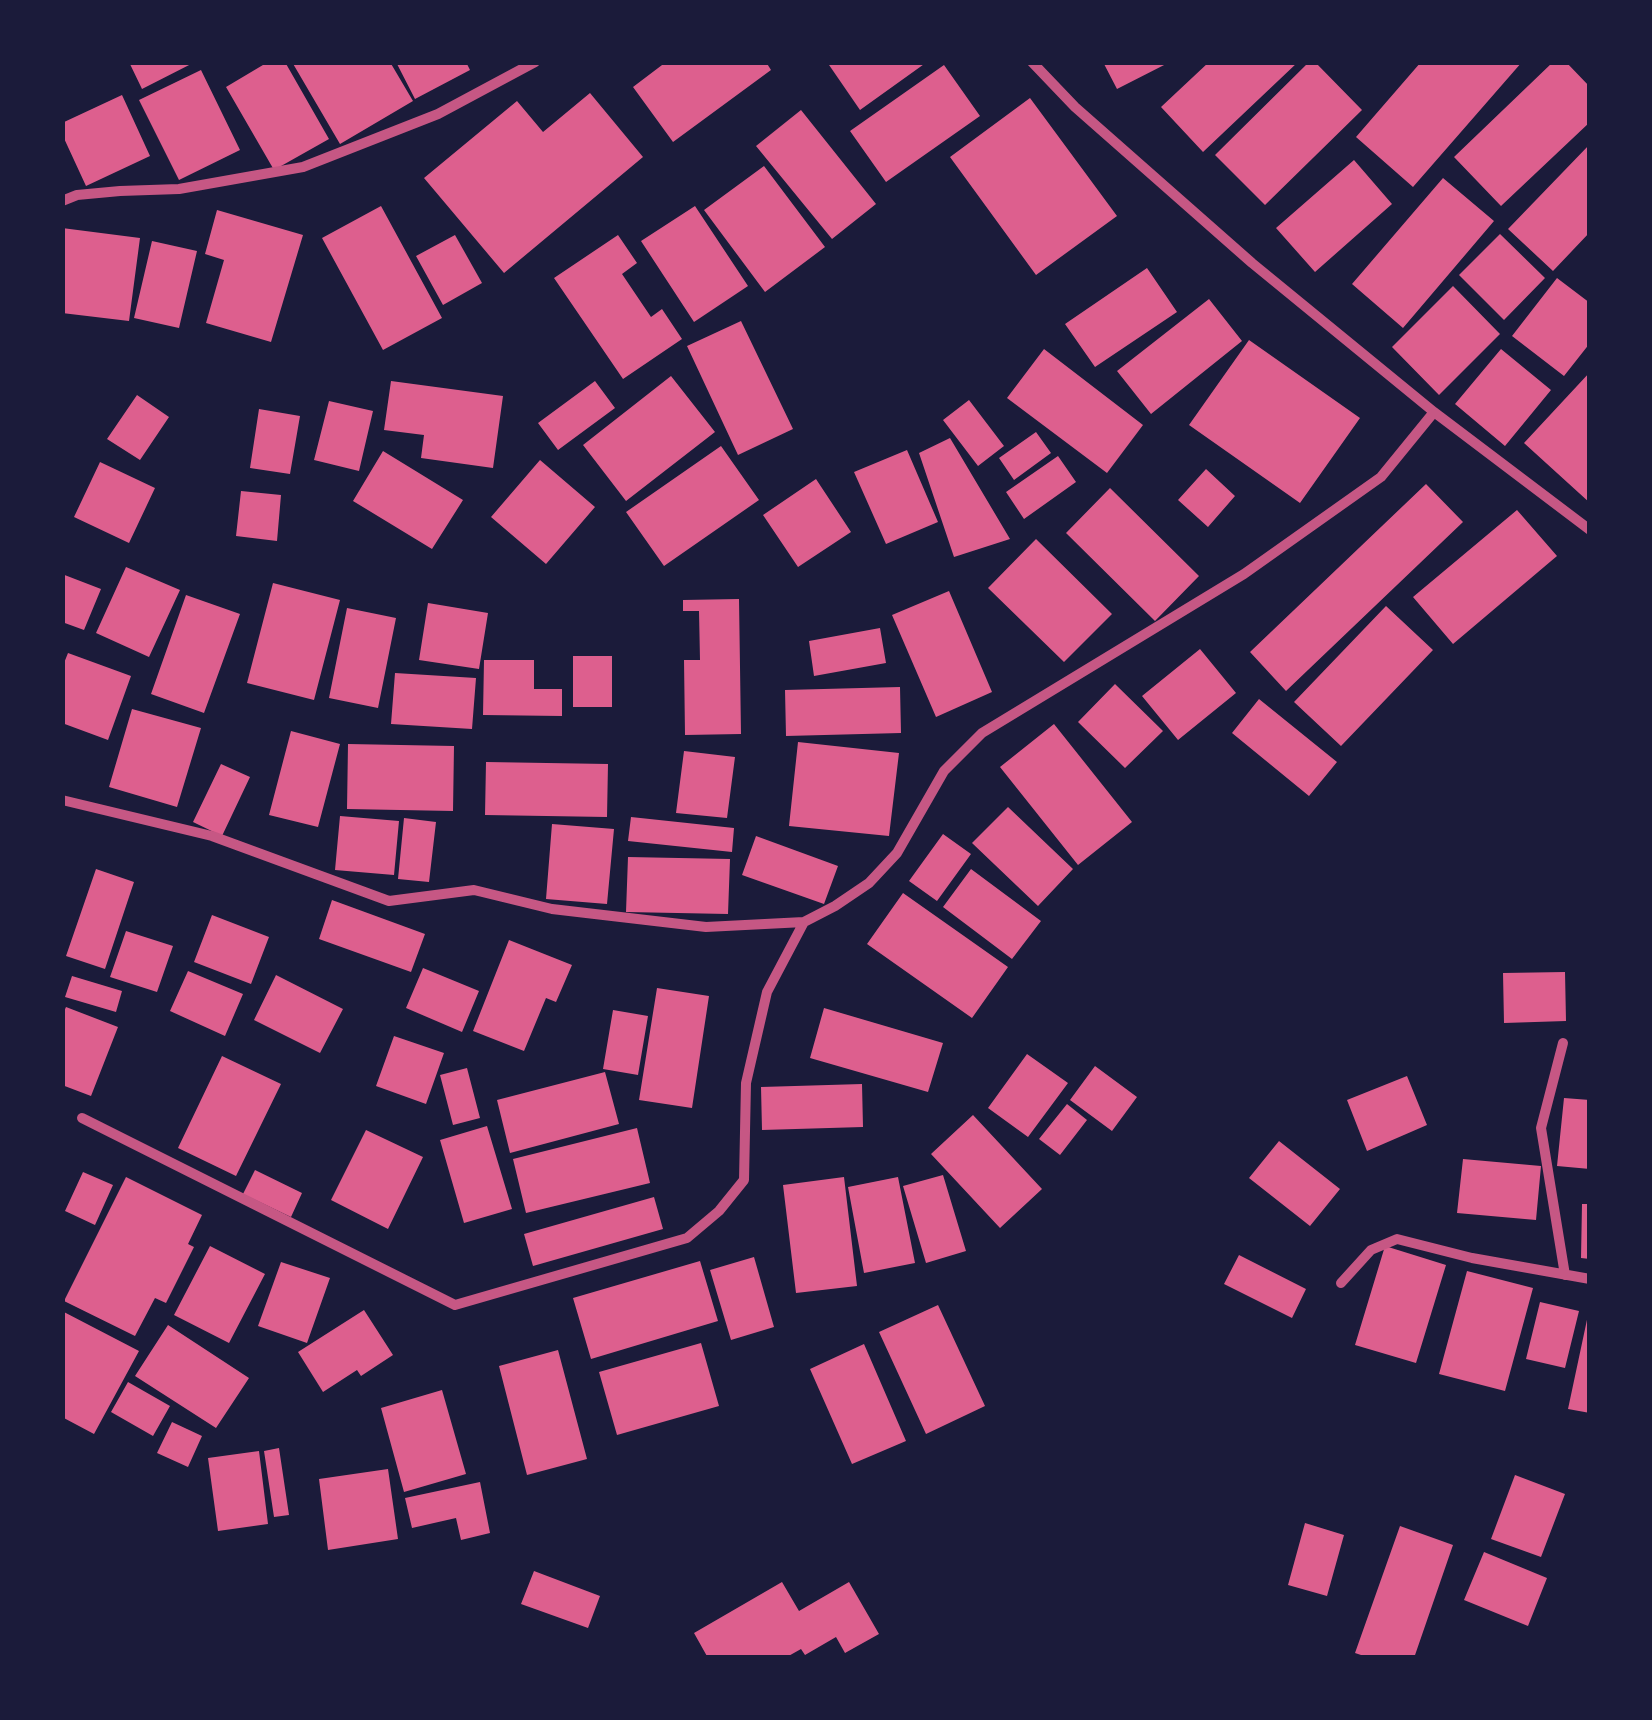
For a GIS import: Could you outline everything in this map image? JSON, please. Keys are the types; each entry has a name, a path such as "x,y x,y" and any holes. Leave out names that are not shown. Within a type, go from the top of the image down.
{"street":[{"path":"62,201 120,190 179,189 303,168 438,114 535,62"},
{"path":"1032,62 1075,107 1237,250 1434,412 1590,530"},
{"path":"62,800 212,836 390,901 474,890 552,909 706,927 804,922 869,882 897,853 944,771 982,733 1290,542 1381,477 1434,412"},
{"path":"82,1118 455,1305 688,1238 718,1211 744,1180 746,1084 767,992 804,922"},
{"path":"1563,1042 1541,1128 1565,1275"},
{"path":"1341,1283 1371,1250 1397,1239 1472,1258 1590,1279"}],"building":[{"path":"129,62 195,62 142,89"},
{"path":"268,62 285,62 329,139 274,170 226,87"},
{"path":"292,62 390,62 413,101 340,144"},
{"path":"396,62 466,62 470,70 415,99"},
{"path":"666,62 766,62 771,70 673,142 633,87"},
{"path":"827,62 927,62 860,110"},
{"path":"1103,62 1170,62 1117,89"},
{"path":"1209,62 1298,62 1203,152 1161,107"},
{"path":"1309,62 1315,62 1362,110 1265,205 1215,155"},
{"path":"1421,62 1522,62 1413,187 1356,137"},
{"path":"1553,62 1566,62 1590,87 1590,122 1501,206 1454,157"},
{"path":"944,65 980,116 886,182 850,131"},
{"path":"201,70 240,150 179,180 139,100"},
{"path":"590,93 643,157 504,273 424,178 517,101 543,132"},
{"path":"122,95 150,156 86,186 62,134 62,123"},
{"path":"1030,98 1117,216 1036,275 950,157"},
{"path":"801,110 876,204 832,239 756,146"},
{"path":"1590,144 1590,232 1553,271 1508,229"},
{"path":"1354,160 1392,204 1315,272 1276,228"},
{"path":"764,166 825,247 765,292 704,210"},
{"path":"1443,178 1494,221 1403,328 1352,284"},
{"path":"381,206 442,318 383,350 322,238"},
{"path":"695,206 748,286 694,322 641,241"},
{"path":"217,210 303,235 271,342 206,323 224,260 205,254"},
{"path":"62,228 140,238 129,321 62,313"},
{"path":"1500,234 1545,278 1504,320 1459,275"},
{"path":"455,235 482,283 443,305 416,256"},
{"path":"618,235 637,263 622,274 651,317 662,309 682,339 623,379 554,278"},
{"path":"152,241 197,251 179,328 134,318"},
{"path":"1147,268 1177,312 1095,367 1065,324"},
{"path":"1557,278 1590,303 1590,343 1564,376 1512,336"},
{"path":"1453,286 1500,334 1439,395 1392,347"},
{"path":"1209,299 1242,341 1151,414 1117,371"},
{"path":"741,321 793,429 738,455 687,346"},
{"path":"1249,340 1360,418 1300,503 1189,425"},
{"path":"1044,349 1143,425 1107,473 1007,398"},
{"path":"1501,349 1551,390 1505,446 1455,404"},
{"path":"1590,372 1590,503 1524,443"},
{"path":"671,376 715,432 626,501 583,445"},
{"path":"391,381 503,396 493,468 421,458 424,435 384,430"},
{"path":"595,381 615,408 558,450 538,423"},
{"path":"137,395 169,417 140,460 107,439"},
{"path":"969,400 1004,446 978,466 943,420"},
{"path":"329,401 373,411 359,471 314,460"},
{"path":"259,409 300,416 290,474 250,468"},
{"path":"1036,432 1051,453 1014,480 999,458"},
{"path":"950,438 1010,539 954,557 919,453"},
{"path":"721,446 759,500 664,566 626,512"},
{"path":"907,450 938,522 886,544 854,472"},
{"path":"383,451 463,500 432,549 353,501"},
{"path":"1058,456 1076,482 1024,519 1006,492"},
{"path":"540,460 595,507 546,564 491,517"},
{"path":"100,462 155,488 129,543 74,517"},
{"path":"1206,469 1235,496 1208,527 1178,500"},
{"path":"816,479 851,532 798,567 763,515"},
{"path":"1426,484 1463,522 1286,691 1250,652"},
{"path":"1110,488 1199,576 1155,621 1066,533"},
{"path":"241,491 281,495 277,541 236,536"},
{"path":"1517,510 1557,556 1453,644 1413,597"},
{"path":"1036,539 1112,614 1064,662 988,588"},
{"path":"126,567 180,590 149,657 96,633"},
{"path":"62,574 101,589 84,630 62,622"},
{"path":"273,583 340,600 314,700 247,683"},
{"path":"949,591 992,692 936,717 892,615"},
{"path":"186,595 240,614 204,713 151,694"},
{"path":"739,599 741,734 685,735 684,660 700,660 699,611 683,611 683,600"},
{"path":"428,603 488,613 479,669 419,660"},
{"path":"1386,606 1433,650 1341,746 1294,702"},
{"path":"347,608 396,618 378,708 329,698"},
{"path":"880,628 886,663 814,676 809,641"},
{"path":"1200,649 1236,693 1178,740 1142,696"},
{"path":"68,653 131,676 108,740 62,723 62,668"},
{"path":"573,656 612,656 612,707 573,707"},
{"path":"484,660 534,660 534,689 562,689 562,716 483,715"},
{"path":"395,673 476,678 472,729 391,724"},
{"path":"1115,684 1163,731 1125,768 1078,722"},
{"path":"900,687 901,733 786,736 785,690"},
{"path":"1259,699 1337,762 1309,796 1232,733"},
{"path":"132,709 201,728 177,807 109,787"},
{"path":"1054,724 1132,822 1078,865 1000,767"},
{"path":"291,731 340,744 318,827 269,815"},
{"path":"798,742 899,753 889,836 789,826"},
{"path":"348,744 454,746 453,811 347,809"},
{"path":"684,751 735,757 727,818 676,813"},
{"path":"486,762 608,764 607,817 485,815"},
{"path":"221,764 250,777 222,836 193,822"},
{"path":"1008,807 1073,869 1038,906 972,843"},
{"path":"340,816 399,821 394,875 335,870"},
{"path":"631,817 734,828 732,852 628,841"},
{"path":"404,818 436,822 429,882 398,879"},
{"path":"552,824 614,829 607,904 546,899"},
{"path":"943,834 971,854 937,901 909,881"},
{"path":"756,836 838,866 824,904 742,875"},
{"path":"628,857 730,859 728,914 626,912"},
{"path":"96,869 134,882 105,969 66,956"},
{"path":"971,869 1041,921 1012,959 943,907"},
{"path":"903,893 1008,967 972,1018 867,944"},
{"path":"332,900 425,934 411,972 319,939"},
{"path":"212,915 269,937 251,984 194,962"},
{"path":"126,931 173,946 157,992 110,977"},
{"path":"509,940 572,965 556,1002 546,998 524,1051 473,1031"},
{"path":"423,968 479,991 462,1032 406,1008"},
{"path":"188,971 243,994 225,1036 170,1011"},
{"path":"1565,972 1566,1021 1504,1023 1503,973"},
{"path":"276,975 343,1009 320,1053 254,1020"},
{"path":"72,976 122,991 116,1012 65,997"},
{"path":"657,988 709,996 692,1108 639,1100"},
{"path":"66,1007 118,1027 91,1096 62,1085 62,1016"},
{"path":"824,1008 943,1043 928,1092 810,1058"},
{"path":"613,1010 648,1016 638,1075 603,1069"},
{"path":"394,1036 444,1053 426,1104 376,1086"},
{"path":"1027,1054 1068,1083 1028,1137 988,1108"},
{"path":"222,1056 281,1084 236,1176 178,1148"},
{"path":"1095,1066 1137,1097 1112,1131 1070,1100"},
{"path":"467,1068 480,1118 453,1125 440,1075"},
{"path":"605,1072 619,1124 510,1153 497,1100"},
{"path":"1407,1076 1427,1125 1367,1151 1347,1100"},
{"path":"862,1084 863,1127 762,1130 761,1087"},
{"path":"1564,1098 1590,1100 1590,1169 1557,1166"},
{"path":"1067,1104 1087,1120 1060,1155 1039,1139"},
{"path":"973,1115 1042,1189 1000,1228 931,1154"},
{"path":"487,1126 512,1209 464,1223 440,1140"},
{"path":"637,1128 650,1183 526,1213 513,1159"},
{"path":"366,1130 423,1157 388,1229 331,1200"},
{"path":"1279,1141 1340,1189 1310,1226 1249,1178"},
{"path":"1463,1159 1541,1166 1536,1220 1457,1213"},
{"path":"255,1170 302,1193 291,1217 243,1194"},
{"path":"83,1172 113,1185 95,1225 65,1211"},
{"path":"943,1175 966,1251 926,1263 903,1186"},
{"path":"126,1177 202,1215 188,1244 194,1247 166,1303 155,1298 135,1336 64,1301"},
{"path":"844,1177 857,1286 796,1293 783,1185"},
{"path":"898,1177 915,1263 864,1273 848,1187"},
{"path":"654,1197 663,1229 533,1266 524,1234"},
{"path":"1582,1204 1590,1204 1590,1259 1581,1258"},
{"path":"210,1246 265,1274 229,1343 174,1315"},
{"path":"1385,1246 1446,1265 1416,1363 1355,1345"},
{"path":"1239,1255 1306,1289 1292,1318 1224,1284"},
{"path":"754,1257 774,1327 731,1340 710,1270"},
{"path":"700,1261 718,1321 591,1359 573,1298"},
{"path":"281,1262 330,1278 307,1343 258,1326"},
{"path":"1467,1271 1533,1288 1505,1391 1439,1374"},
{"path":"1540,1302 1579,1311 1565,1368 1526,1359"},
{"path":"938,1305 985,1406 926,1434 879,1332"},
{"path":"364,1310 393,1355 361,1376 357,1370 323,1392 298,1352"},
{"path":"62,1311 139,1351 94,1434 62,1417"},
{"path":"1590,1315 1590,1413 1568,1409"},
{"path":"168,1325 249,1378 216,1428 135,1376"},
{"path":"701,1343 719,1406 617,1435 599,1372"},
{"path":"864,1344 906,1441 852,1464 810,1369"},
{"path":"558,1350 587,1459 527,1475 499,1366"},
{"path":"128,1382 170,1406 153,1436 111,1412"},
{"path":"442,1390 466,1474 404,1492 381,1408"},
{"path":"172,1422 202,1436 188,1467 157,1453"},
{"path":"279,1448 289,1515 274,1517 264,1451"},
{"path":"259,1451 268,1524 218,1531 208,1458"},
{"path":"388,1469 398,1539 328,1550 319,1479"},
{"path":"1515,1475 1565,1494 1541,1557 1491,1539"},
{"path":"480,1482 490,1533 461,1540 456,1518 412,1528 405,1498"},
{"path":"1305,1523 1344,1535 1327,1596 1288,1585"},
{"path":"1400,1526 1453,1545 1414,1658 1370,1658 1355,1653"},
{"path":"1484,1552 1547,1578 1528,1626 1464,1600"},
{"path":"534,1571 600,1596 588,1628 521,1604"},
{"path":"782,1582 799,1611 849,1582 879,1634 845,1653 836,1637 805,1655 801,1649 785,1658 708,1658 694,1633"}]}
